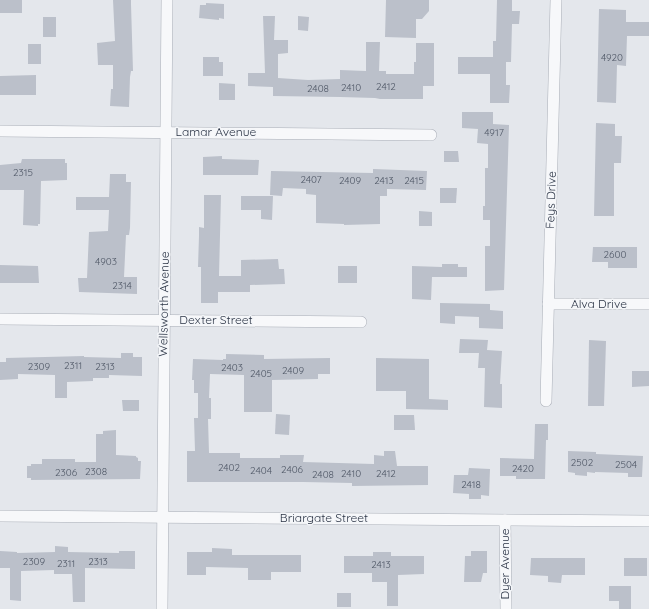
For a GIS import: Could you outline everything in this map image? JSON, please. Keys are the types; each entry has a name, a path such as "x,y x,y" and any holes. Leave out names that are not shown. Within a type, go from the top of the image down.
{"street":[{"name":"Wellsworth Avenue","path":"162,609 167,0"},
{"name":"Feys Drive","path":"546,401 556,0"},
{"name":"Lamar Avenue","path":"0,131 431,134"},
{"name":"Alva Drive","path":"548,304 649,304"},
{"name":"Dexter Street","path":"0,319 360,322"},
{"name":"Briargate Street","path":"0,516 649,521"},
{"name":"Dyer Avenue","path":"505,520 506,609"}],"building":[{"path":"0,0 22,0 22,13 0,13"},
{"path":"113,0 131,0 133,71 131,71 130,77 129,107 110,106 111,89 113,89 113,65 98,65 97,43 115,41"},
{"path":"386,0 429,0 429,11 422,19 416,19 416,38 385,37"},
{"path":"497,0 512,0 512,11 520,11 519,24 512,24 511,62 506,62 506,85 510,85 509,103 490,103 490,74 458,74 458,57 493,57 493,41 496,41"},
{"path":"206,3 224,4 224,19 199,18 200,5 206,5"},
{"path":"599,9 626,10 626,22 649,22 649,36 627,36 626,66 617,65 616,103 597,102"},
{"path":"263,16 275,16 274,40 288,40 288,53 278,54 278,78 308,80 340,79 340,70 366,71 366,42 380,42 379,71 386,71 386,74 414,74 414,62 416,62 416,43 434,43 434,86 423,86 423,99 380,99 273,96 273,87 248,86 248,73 265,73"},
{"path":"298,16 309,17 308,31 298,30"},
{"path":"43,17 56,17 56,37 43,37"},
{"path":"28,44 41,44 41,64 28,64"},
{"path":"203,57 219,57 219,62 223,62 223,76 203,76"},
{"path":"36,75 36,95 0,95 0,76"},
{"path":"219,83 235,84 235,100 219,100"},
{"path":"462,112 493,112 493,124 509,125 504,290 485,291 485,246 490,246 490,220 483,220 483,206 485,206 485,168 488,168 488,144 477,143 478,129 462,128"},
{"path":"596,123 615,124 615,136 622,136 621,163 614,163 614,216 594,216"},
{"path":"444,151 458,151 459,162 444,162"},
{"path":"222,156 222,159 259,160 258,175 203,175 203,157"},
{"path":"22,159 65,159 65,163 67,163 67,180 41,181 40,224 38,224 38,226 23,225 24,190 0,190 0,165 21,163"},
{"path":"373,169 427,171 426,190 387,189 387,196 380,196 380,224 344,225 316,223 316,195 306,194 306,189 283,188 282,196 270,195 271,171 373,173"},
{"path":"110,174 126,174 126,182 131,182 130,228 129,235 126,235 124,277 137,277 137,294 79,292 78,278 87,278 89,232 108,231 109,210 76,210 76,197 109,197"},
{"path":"440,188 457,188 456,203 440,203"},
{"path":"204,195 221,195 219,276 241,276 241,260 278,259 279,269 284,269 285,284 250,285 250,292 218,292 218,303 201,303 201,267 198,267 199,227 204,228"},
{"path":"241,196 273,196 272,220 261,219 261,210 241,210"},
{"path":"419,211 432,212 432,226 419,226"},
{"path":"593,247 637,247 637,268 608,268 608,262 592,262"},
{"path":"442,264 458,264 458,267 467,267 467,277 432,277 431,300 412,299 412,266 442,267"},
{"path":"0,265 38,266 39,283 0,283"},
{"path":"338,266 357,266 357,283 338,283"},
{"path":"440,303 490,304 490,310 503,311 503,329 479,328 479,317 455,316 455,324 440,323"},
{"path":"460,339 488,340 487,350 502,351 500,384 502,384 502,408 484,407 485,368 478,368 479,353 459,353"},
{"path":"589,340 606,341 604,406 588,406"},
{"path":"121,353 133,353 133,357 142,357 142,376 109,375 109,378 93,378 93,381 67,382 67,398 55,398 55,375 18,374 18,379 0,380 0,362 6,362 6,358 84,356 121,358"},
{"path":"226,354 264,355 264,359 330,358 330,374 318,374 318,379 272,380 272,412 244,412 244,375 210,374 209,398 211,398 211,419 208,419 209,453 240,453 240,458 280,458 280,455 304,455 303,462 374,464 374,455 384,456 384,451 395,451 397,466 428,466 428,485 352,486 352,483 187,482 187,451 195,451 194,418 198,418 198,393 194,393 194,380 192,380 193,359 223,360 226,359"},
{"path":"376,358 429,359 429,399 448,400 448,410 406,409 406,391 376,391"},
{"path":"632,371 649,371 649,386 632,387"},
{"path":"122,400 139,400 139,411 123,411"},
{"path":"276,414 290,415 289,435 275,434"},
{"path":"394,415 414,415 415,430 394,430"},
{"path":"535,424 548,424 545,479 516,479 516,476 500,476 500,458 534,459"},
{"path":"116,430 116,455 136,456 138,461 141,461 140,479 31,480 31,478 27,478 27,466 31,466 31,464 42,464 42,459 75,459 75,462 96,462 96,434 103,434 103,431"},
{"path":"568,451 643,456 642,477 628,477 628,473 595,472 587,472 587,476 575,475 575,473 568,472"},
{"path":"469,468 490,469 489,496 481,495 481,499 469,499 469,494 453,493 454,475 468,475"},
{"path":"55,546 68,547 68,552 119,553 119,551 135,551 135,569 85,568 85,602 73,602 72,574 54,574 54,570 21,571 21,601 10,600 10,568 0,568 0,551 17,553 55,552"},
{"path":"212,548 232,549 232,555 301,555 301,572 271,572 271,580 248,580 248,568 206,567 206,575 187,575 187,552 212,552"},
{"path":"471,551 487,551 487,573 483,573 481,582 464,582 465,556 471,556"},
{"path":"373,552 391,552 391,556 424,556 424,574 398,575 398,606 387,606 387,582 372,582 372,573 344,573 344,556 373,556"},
{"path":"531,558 585,558 585,575 562,575 561,583 548,582 548,576 530,575"},
{"path":"624,558 647,558 647,576 624,576"},
{"path":"609,586 631,586 631,609 619,609 619,601 609,601"},
{"path":"337,593 351,593 351,607 337,607"}]}
